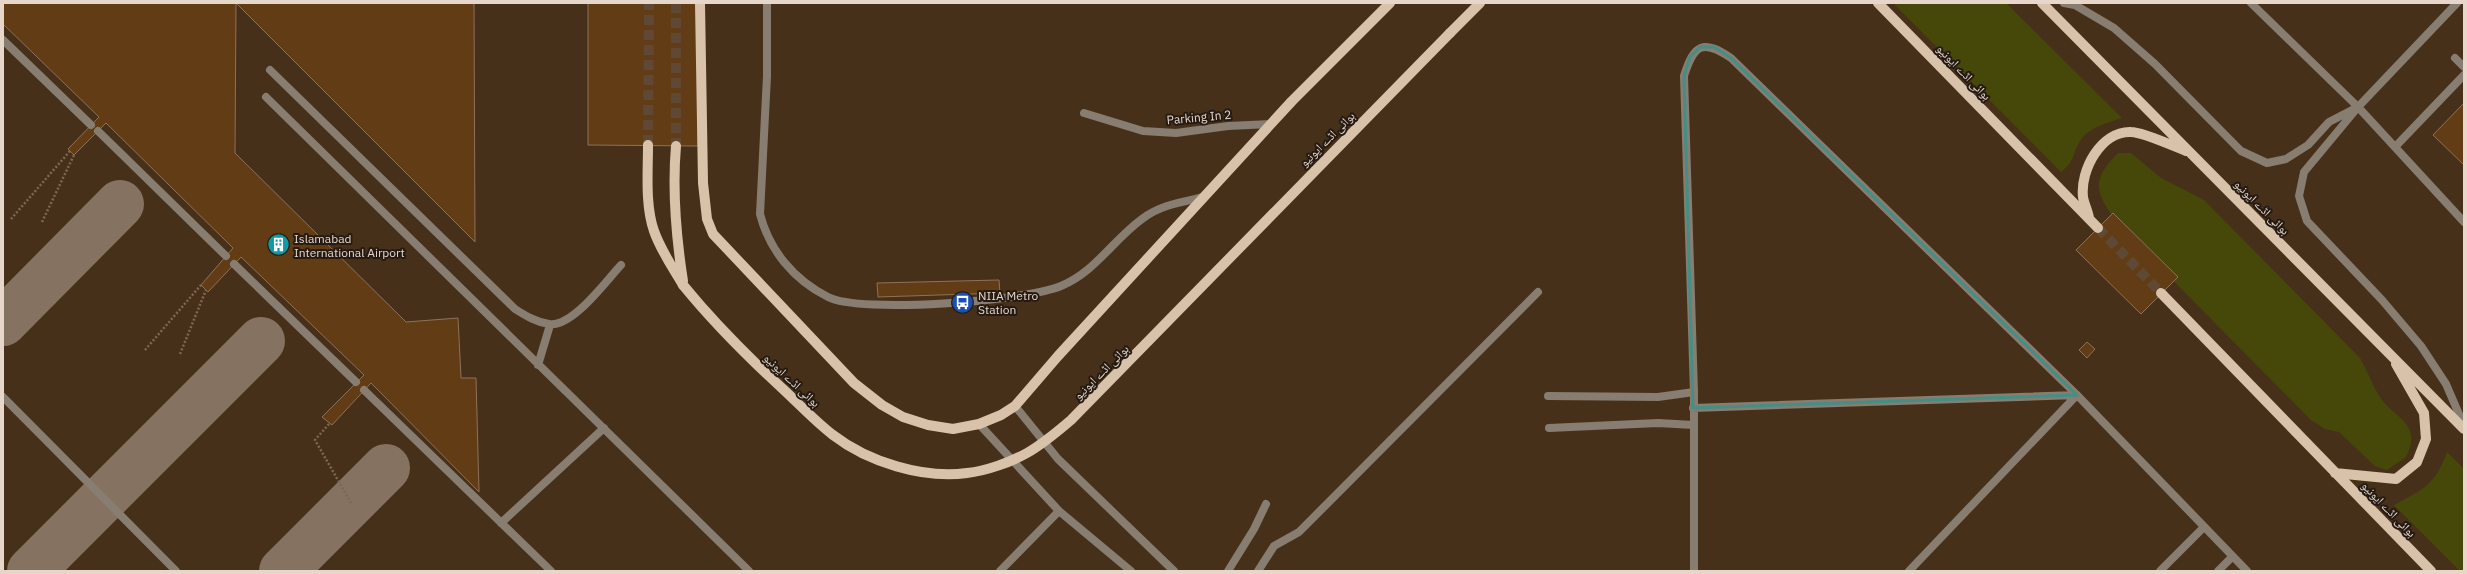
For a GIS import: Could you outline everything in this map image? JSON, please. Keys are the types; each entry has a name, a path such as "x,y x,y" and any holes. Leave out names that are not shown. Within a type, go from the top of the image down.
{"main road":[{"path":"700,3 703,183 707,219 713,234 854,383 882,405 903,417 928,425 953,430 979,424 1001,415 1015,406 1271,124 1390,3"},
{"name":"ہوائی اڈے ایونیو","path":"648,145 650,207 654,230 662,251 683,285 712,321 833,435 857,451 879,460 936,473 967,473 995,465 1026,453 1071,420 1480,3"},
{"name":"ہوائی اڈے ایونیو","path":"1878,3 2098,228"},
{"name":"ہوائی اڈے ایونیو","path":"2042,3 2464,428"},
{"path":"2090,220 2083,197 2088,165 2098,149 2112,135 2131,132 2188,151"},
{"path":"676,146 674,205 683,285"},
{"name":"ہوائی اڈے ایونیو","path":"2161,293 2431,571"},
{"path":"2336,473 2396,480 2417,462 2426,439 2424,413 2388,350"}],"street":[{"path":"767,3 767,76 760,214 764,233 775,252 790,270 813,289 829,298 846,303 875,305 962,302 1027,295 1060,286 1082,275 1105,255 1142,218 1170,204 1204,197"},
{"path":"2064,3 2075,5 2114,28 2155,64 2241,151 2267,163 2286,158 2297,152 2308,145 2329,122 2358,107"},
{"path":"2251,3 2358,107 2464,222"},
{"path":"2457,3 2358,107 2304,172 2299,196 2307,221 2382,300 2421,346 2446,384 2464,428"},
{"path":"3,40 91,125"},
{"path":"1694,571 1694,392 1684,76 1690,57 1700,47 1714,47 1731,58 2077,395 2203,528 2247,571"},
{"path":"2455,58 2464,67"},
{"path":"270,70 515,309 532,320 550,325 564,322 579,310 621,265"},
{"path":"2395,147 2464,75"},
{"path":"266,97 749,571"},
{"name":"Parking In 2","path":"1084,113 1143,131 1176,133 1228,126 1271,124"},
{"path":"98,131 226,256"},
{"path":"234,264 356,382"},
{"path":"1258,571 1274,546 1299,532 1538,292"},
{"path":"538,365 550,325"},
{"path":"364,390 551,571"},
{"path":"1548,396 1658,398 1694,392"},
{"path":"1693,408 2077,395"},
{"path":"1909,571 2077,395"},
{"path":"3,397 176,571"},
{"path":"1015,406 1058,459 1174,571"},
{"path":"1550,428 1658,423 1693,425"},
{"path":"979,424 1059,511 1131,571"},
{"path":"501,523 604,428"},
{"path":"1228,571 1254,530 1266,504"},
{"path":"1000,571 1059,511"},
{"path":"2160,571 2203,528"},
{"path":"2218,571 2232,557"}],"path":[{"path":"11,219 70,151"},
{"path":"42,222 74,156"},
{"path":"145,350 201,285"},
{"path":"180,354 206,290"},
{"path":"329,424 315,440 351,503"}],"highlighted area":[{"path":"1700,47 1714,47 1731,58 2077,395 1693,408 1684,76 1690,57"}],"shaded area":[{"path":"1893,3 2006,3 2122,118 2099,126 2088,132 2077,146 2069,164 2061,172"},
{"path":"2118,153 2131,153 2161,178 2204,200 2360,358 2378,394 2390,409 2404,421 2408,428 2411,435 2410,445 2406,457 2387,470 2375,466 2339,432 2325,429 2311,420 2120,227 2106,206 2099,190 2099,182 2102,173"},
{"path":"2447,452 2464,469 2464,571 2460,571 2394,505 2421,490 2433,479 2443,463"}],"building":[{"name":"Islamabad International Airport","path":"3,3 236,3 235,153 406,322 458,318 461,378 476,378 479,492 371,383 332,425 322,417 364,375 241,257 208,292 201,285 233,248 106,123 74,155 68,149 99,117 3,24"},
{"path":"236,3 474,3 475,242"},
{"path":"588,3 697,3 698,146 588,145"},
{"path":"2464,103 2464,165 2433,135"},
{"path":"2113,213 2178,277 2141,314 2076,250"},
{"path":"999,280 1000,293 878,297 877,283"},
{"path":"2087,342 2095,349 2087,358 2079,350"}],"taxiway":[{"path":"3,322 120,204"},
{"path":"31,571 261,341"},
{"path":"283,571 386,468"}],"tunnel":[{"path":"648,145 649,3"},
{"path":"676,3 676,146"},
{"path":"2098,228 2161,293"}],"place":[{"name":"Islamabad International Airport","path":"279,245"},
{"name":"NIIA Metro Station","path":"962,302"}]}
